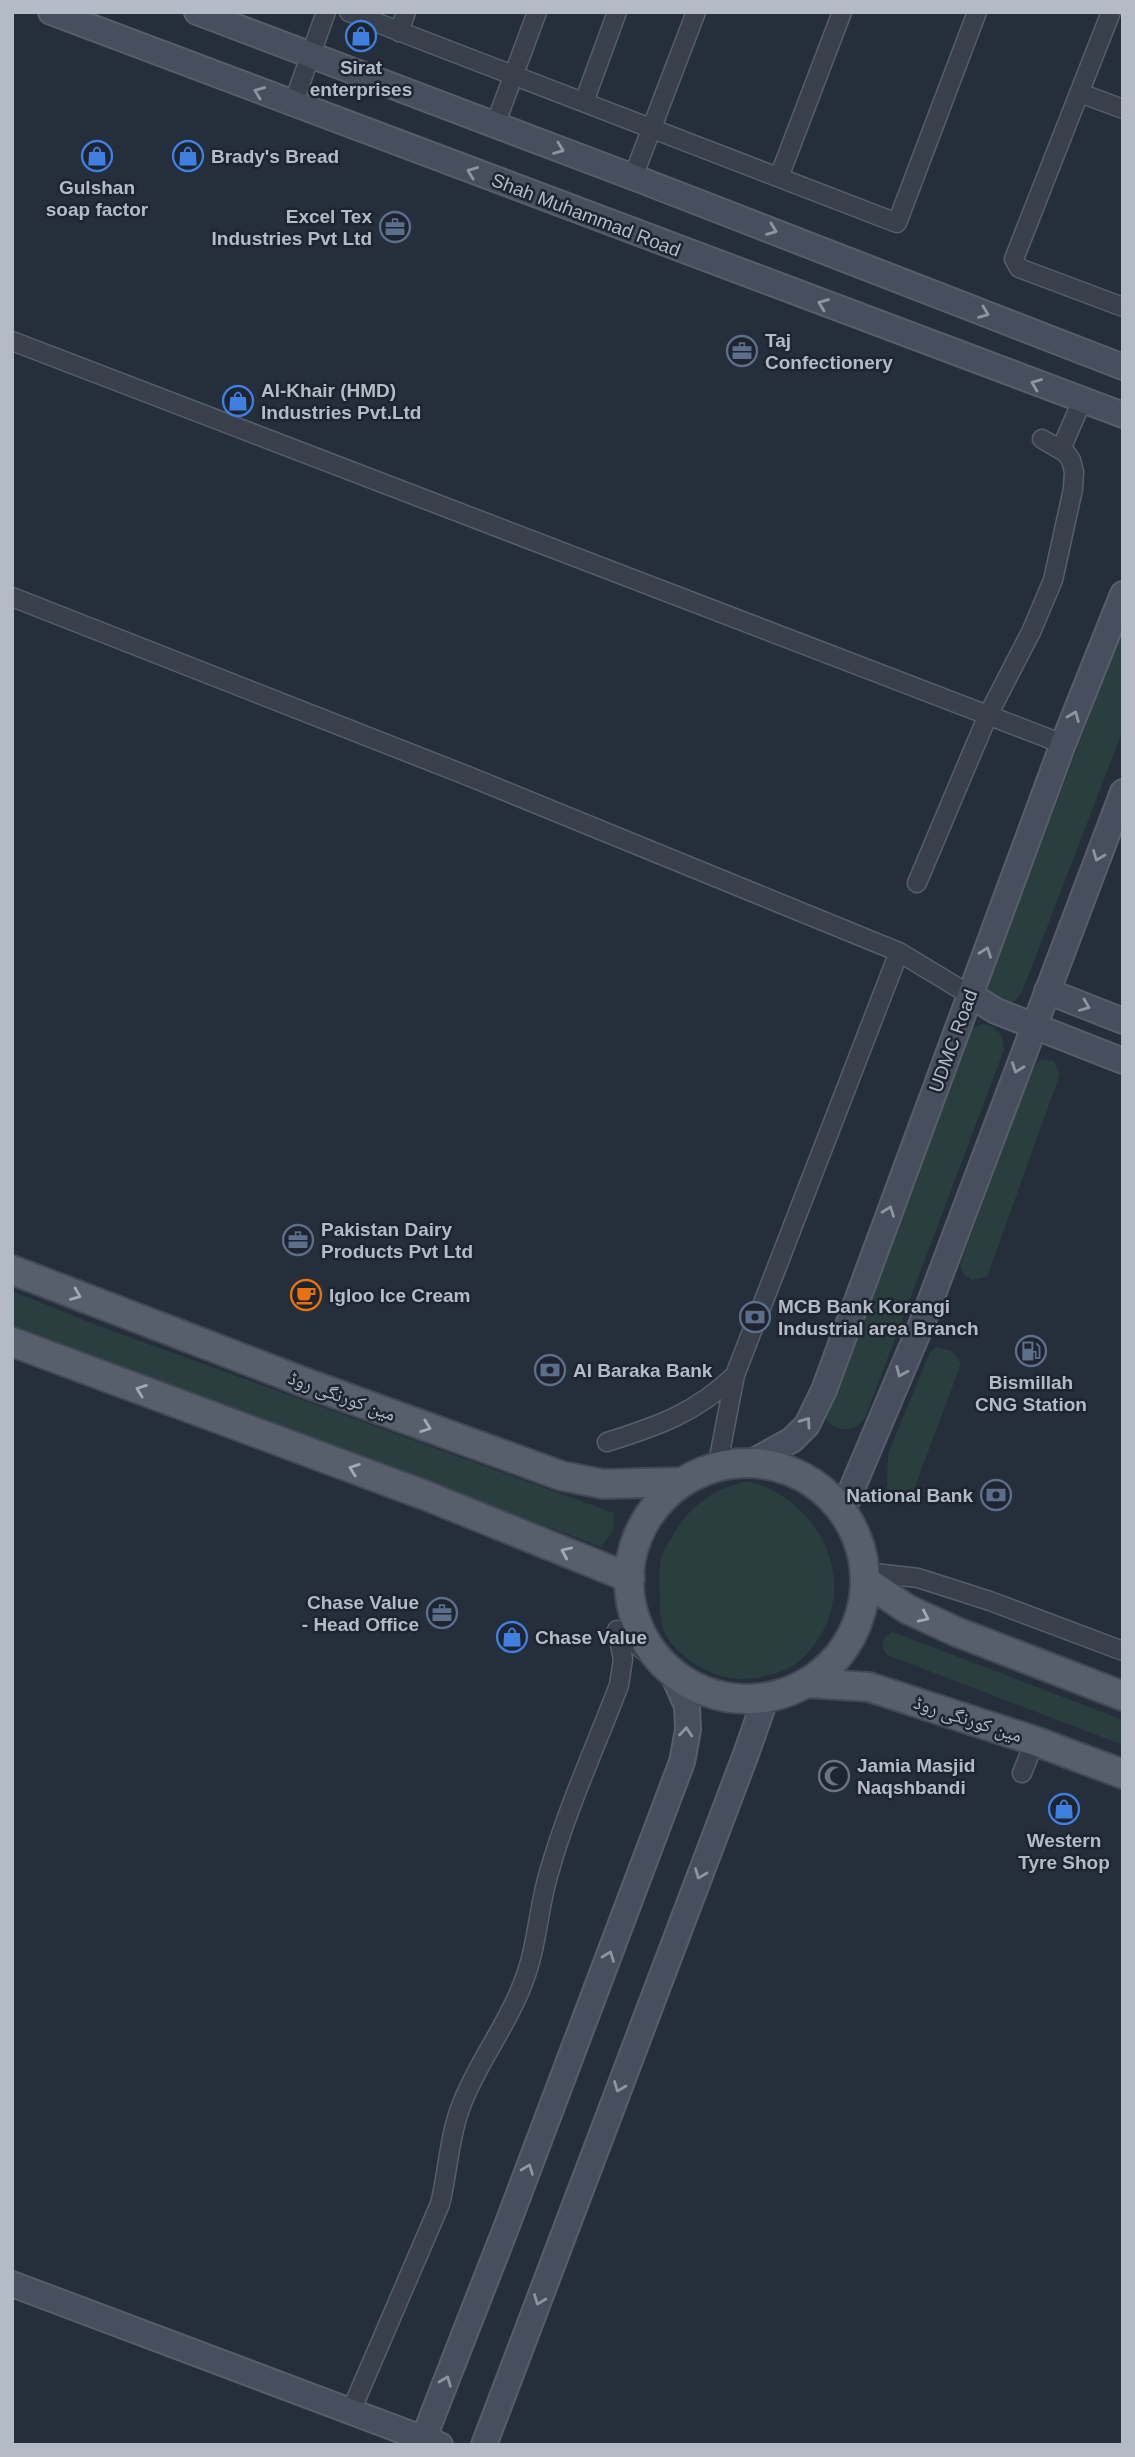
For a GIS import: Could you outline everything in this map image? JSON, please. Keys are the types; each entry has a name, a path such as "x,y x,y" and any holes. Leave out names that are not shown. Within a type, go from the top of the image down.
{"main road":[{"name":"Shah Muhammad Road","path":"51,12 80,18 293,104 1108,406"},
{"path":"209,14 1121,367"},
{"name":"UDMC Road","path":"752,1462 792,1440 807,1424 824,1390 1062,744 1123,594"},
{"path":"843,1510 922,1324 1123,792"},
{"path":"1047,991 1123,1021"},
{"path":"970,995 996,1012 1123,1061"},
{"name":"مین کورنگی روڈ","path":"12,1270 301,1381 562,1476 603,1484 681,1482"},
{"path":"12,1342 427,1496 629,1577"},
{"path":"752,1462 787,1469 818,1485 843,1510 860,1541 866,1577 860,1621 840,1656 809,1683 779,1695 746,1699 713,1694 693,1687 657,1659 637,1623 629,1577 634,1545 652,1509 681,1482 699,1472 717,1468 752,1462"},
{"path":"866,1577 907,1609 957,1632 1123,1696"},
{"path":"12,2284 428,2442 682,1762 688,1730 687,1706 672,1672"},
{"name":"مین کورنگی روڈ","path":"809,1683 869,1687 1035,1741 1123,1774"},
{"path":"484,2445 766,1697"}],"street":[{"path":"293,104 326,12"},
{"path":"349,12 897,223 977,12"},
{"path":"399,32 406,12"},
{"path":"495,125 537,12"},
{"path":"584,102 617,12"},
{"path":"633,177 696,12"},
{"path":"779,177 842,12"},
{"path":"1111,12 1015,263 1019,268 1123,307"},
{"path":"1080,93 1123,109"},
{"path":"12,341 1062,744"},
{"path":"1061,449 1108,406"},
{"path":"917,883 988,715 1031,632 1053,580 1073,489 1071,460 1061,449 1042,439"},
{"path":"12,597 468,776 899,952 970,995"},
{"path":"717,1468 735,1375 899,952"},
{"path":"607,1442 672,1420 713,1396 735,1375"},
{"path":"866,1577 919,1578 990,1601 1123,1651"},
{"path":"351,2411 440,2204 453,2128 462,2104 523,1983 533,1954 542,1895 553,1858 619,1685 623,1658 617,1630 672,1672"},
{"path":"1022,1773 1035,1741"}],"shaded area":[{"path":"1123,627 1123,730 1022,992 1015,1001 1005,1004 990,995 988,985"},
{"path":"984,1024 992,1026 1002,1036 1004,1050 865,1418 854,1427 835,1427 823,1410 970,1028"},
{"path":"1040,1059 1054,1061 1060,1074 987,1277 972,1280 964,1275 960,1265 1031,1070"},
{"path":"12,1291 99,1326 614,1513 613,1532 601,1547 12,1325"},
{"path":"936,1347 953,1351 961,1364 914,1489 902,1502 892,1498 887,1489 888,1454 930,1352"},
{"path":"747,1481 771,1490 793,1503 810,1521 824,1542 832,1565 834,1589 830,1614 819,1638 808,1653 790,1668 774,1674 741,1679 724,1677 695,1664 669,1640 662,1624 659,1578 662,1554 684,1518 712,1495"},
{"path":"893,1632 1123,1720 1123,1745 887,1655 883,1642 886,1636"}],"place":[{"name":"Sirat enterprises","path":"361,36"},
{"name":"Gulshan soap factor","path":"97,156"},
{"name":"Brady's Bread","path":"188,156"},
{"name":"Excel Tex Industries Pvt Ltd","path":"395,227"},
{"name":"Taj Confectionery","path":"742,351"},
{"name":"Al-Khair (HMD) Industries Pvt.Ltd","path":"238,401"},
{"name":"Pakistan Dairy Products Pvt Ltd","path":"298,1240"},
{"name":"Igloo Ice Cream","path":"306,1295"},
{"name":"MCB Bank Korangi Industrial area Branch","path":"755,1317"},
{"name":"Bismillah CNG Station","path":"1031,1351"},
{"name":"Al Baraka Bank","path":"550,1370"},
{"name":"National Bank","path":"996,1495"},
{"name":"Chase Value - Head Office","path":"442,1613"},
{"name":"Chase Value","path":"512,1637"},
{"name":"Jamia Masjid Naqshbandi","path":"834,1776"},
{"name":"Western Tyre Shop","path":"1064,1809"}]}
